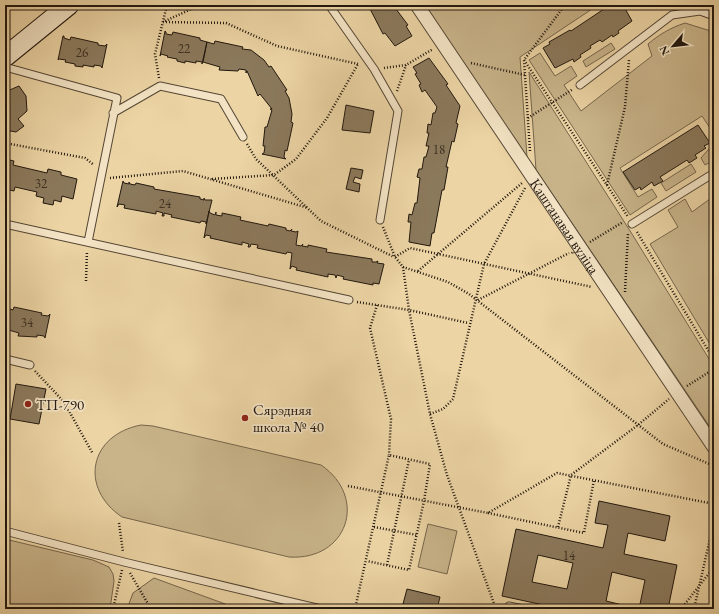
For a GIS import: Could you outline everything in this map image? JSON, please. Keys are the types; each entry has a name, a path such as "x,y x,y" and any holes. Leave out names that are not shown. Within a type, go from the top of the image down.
{"main road":[{"path":"5,57 69,5"}],"street":[{"name":"Каштанавая вуліца","path":"417,5 714,447"}],"lane":[{"path":"329,5 374,69 394,100 398,111 380,220"},
{"path":"580,85 672,15 700,12 714,16"},
{"path":"5,67 117,98 88,242"},
{"path":"113,113 160,86 221,99 243,137"},
{"path":"630,221 714,173"},
{"path":"5,224 349,300"},
{"path":"5,359 30,365"},
{"path":"5,531 124,562 321,609"},
{"path":"509,609 509,606 523,609"}],"path":[{"path":"160,86 155,54 167,5"},
{"path":"163,22 200,5"},
{"path":"163,22 226,24 277,46 364,66"},
{"path":"374,69 406,65 443,42"},
{"path":"607,185 625,107 630,47"},
{"path":"455,60 525,74"},
{"path":"524,60 630,221 714,360"},
{"path":"212,179 274,176 296,159 327,118 358,64"},
{"path":"394,100 406,65"},
{"path":"528,118 580,85"},
{"path":"243,137 256,159 321,221 395,257"},
{"path":"5,143 85,158 101,176 183,171 308,208"},
{"path":"430,414 443,408 453,399 477,300 484,264 532,175"},
{"path":"380,220 395,257 403,267 409,310 430,414 447,475 496,609"},
{"path":"477,300 581,248 630,221"},
{"path":"624,312 630,221"},
{"path":"86,281 88,242"},
{"path":"395,257 410,248 610,291"},
{"path":"403,267 448,282 477,300 663,444 714,466"},
{"path":"349,300 409,310 468,323"},
{"path":"355,609 367,561 389,455 391,419 370,328 377,305"},
{"path":"30,365 64,402 93,454"},
{"path":"558,527 571,475 638,425 678,392 714,369"},
{"path":"367,561 410,570 430,464 389,455"},
{"path":"387,565 409,460"},
{"path":"488,513 557,473 714,504"},
{"path":"348,486 584,533 594,480"},
{"path":"694,609 714,521"},
{"path":"113,609 124,562 119,523"},
{"path":"374,527 417,535"},
{"path":"124,562 151,609"},
{"path":"681,609 714,567"}],"shaded area":[{"path":"422,5 598,5 520,57 527,157"},
{"path":"685,23 714,32 714,134 702,116 620,168 638,197 652,189 657,197 630,215 529,60 540,53 555,76 571,66 577,76 564,85 581,111 652,56 648,44 665,32"},
{"path":"611,43 615,49 586,67 583,61"},
{"path":"529,72 714,367 714,433 536,170"},
{"path":"714,143 714,160 705,165 701,158"},
{"path":"691,164 696,172 666,191 661,183"},
{"path":"714,196 714,351 650,244 678,227 668,210 685,199 692,212"},
{"path":"141,425 153,426 321,465 336,479 344,494 347,510 345,525 337,538 325,549 309,556 289,557 122,517 108,505 100,492 95,478 96,464 101,451 110,440 123,431"},
{"path":"428,524 457,531 447,574 418,567"},
{"path":"5,539 93,560 109,567 113,574 114,581 110,609 5,609"},
{"path":"154,578 239,609 127,609 133,593"}],"building":[{"path":"368,5 393,5 408,25 406,26 412,36 395,46 385,33 383,34"},
{"path":"610,5 623,5 632,21 618,31 619,33 613,37 612,35 602,42 600,40 590,46 591,48 580,55 581,57 574,62 573,59 555,68 543,48 550,44 549,42 570,30 571,31"},
{"path":"165,31 166,34 172,35 173,32 200,38 200,40 207,42 202,64 202,62 196,61 196,63 185,61 185,63 161,54 160,56"},
{"path":"63,36 64,38 70,40 71,37 98,43 98,45 105,46 107,44 102,68 101,66 94,65 94,67 83,65 83,67 75,66 75,64 65,62 66,60 58,60"},
{"path":"215,41 243,47 242,49 251,50 264,60 269,67 271,66 287,90 285,91 289,98 292,114 291,122 293,123 287,151 285,150 284,157 286,159 262,154 264,153 265,146 263,146 265,127 267,127 272,110 270,109 272,109 260,94 258,96 247,71 246,73 246,70 239,69 238,71 219,70 220,67 203,62 207,42 214,44"},
{"path":"429,58 448,84 446,85 460,106 454,142 452,141 446,167 448,167 444,190 442,190 430,246 409,242 411,222 408,222 409,214 412,215 415,203 417,203 420,178 417,177 419,169 422,169 424,157 426,157 429,146 426,146 429,133 427,133 428,124 431,125 433,113 435,113 437,107 425,90 422,92 419,85 421,84 413,67"},
{"path":"19,86 26,96 27,111 18,119 24,126 16,132 5,130 5,92"},
{"path":"346,105 374,111 370,133 342,130"},
{"path":"698,125 710,143 704,146 706,148 695,155 697,158 689,163 687,160 660,177 663,181 654,186 652,182 641,190 640,187 635,190 623,172"},
{"path":"5,159 14,161 13,165 47,173 48,169 61,172 61,175 77,179 73,199 62,196 61,202 54,200 53,205 43,203 44,198 36,196 37,192 15,187 14,191 5,189"},
{"path":"351,168 363,170 361,179 355,177 353,182 360,184 359,192 346,189"},
{"path":"123,181 124,183 129,184 129,182 130,184 135,185 136,183 154,187 154,189 200,197 200,199 204,200 204,198 205,200 212,200 206,224 206,222 201,221 200,223 171,217 172,215 164,213 164,216 162,216 163,213 156,211 156,214 124,208 125,205 119,204 117,207"},
{"path":"209,211 215,215 216,212 216,215 222,216 222,213 241,217 240,220 268,226 269,224 286,228 286,230 290,231 292,229 291,231 298,231 296,245 301,246 303,244 302,246 308,247 308,245 327,249 326,252 372,259 372,262 378,261 377,263 384,264 379,284 373,283 373,285 343,279 344,277 337,275 336,278 335,275 328,274 328,277 296,270 297,268 292,266 290,269 292,253 287,252 286,254 257,248 258,245 251,244 250,247 248,247 249,244 242,242 242,245 210,238 211,236 206,235 204,238"},
{"path":"6,306 7,308 13,310 14,307 42,313 41,315 48,316 50,314 45,338 44,336 37,335 37,337 18,336 19,333 5,329"},
{"name":"ТП-790","path":"16,384 46,389 39,424 10,419"},
{"path":"599,501 670,516 665,541 628,533 624,554 677,565 668,609 639,609 562,609 502,596 516,529 603,548 608,525 595,523","holes":["538,555 573,563 567,589 532,582","612,572 645,580 639,609 606,601"]},
{"path":"407,589 440,597 437,609 425,609 403,604"}],"place":[{"name":"ТП-790","path":"28,404"},
{"name":"Сярэдняя школа № 40","path":"245,418"}]}
